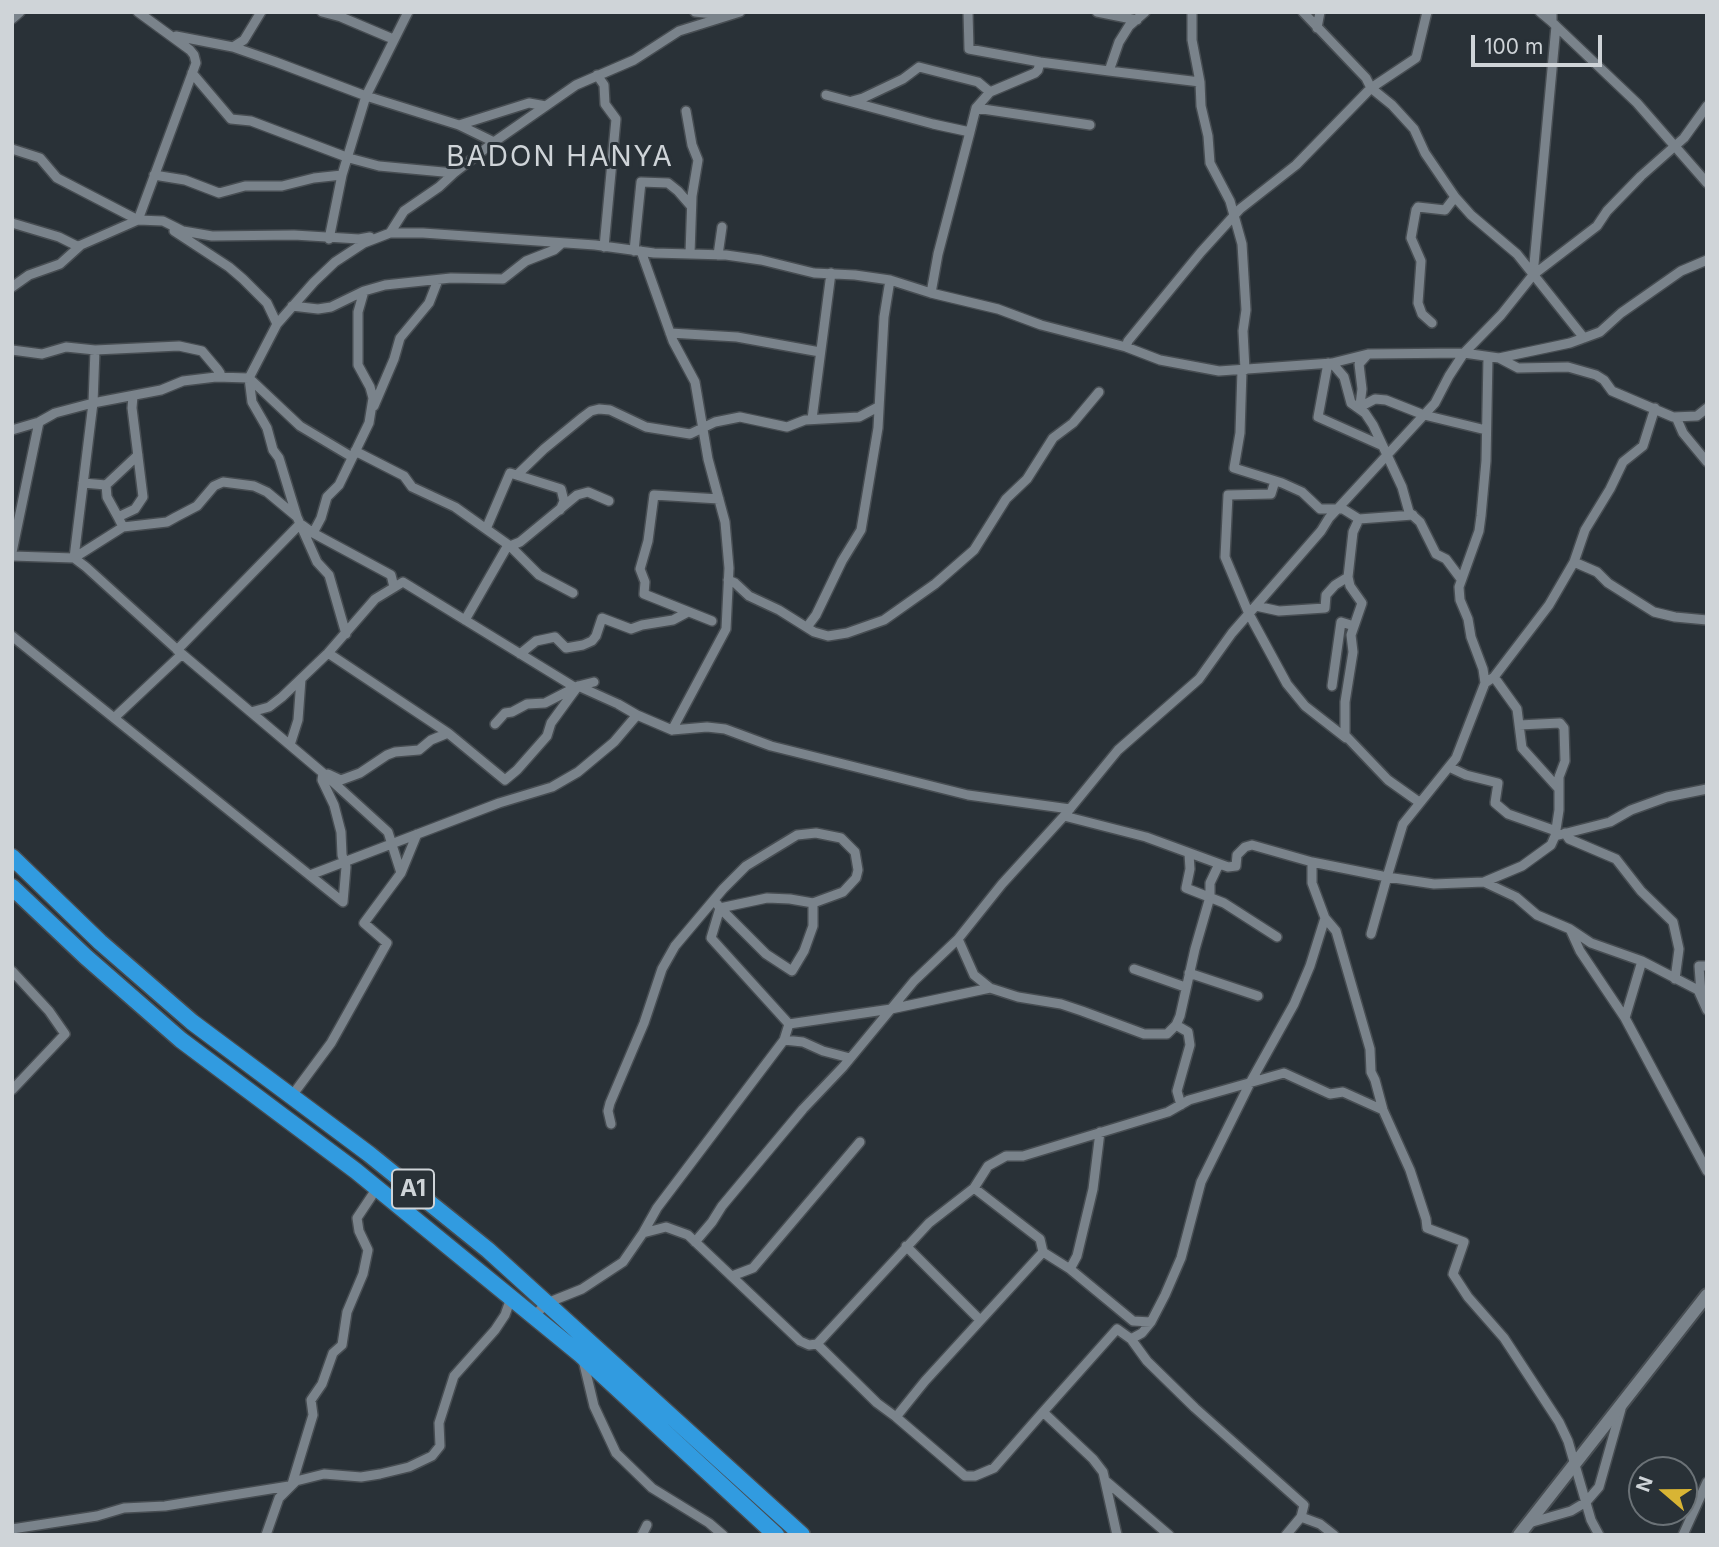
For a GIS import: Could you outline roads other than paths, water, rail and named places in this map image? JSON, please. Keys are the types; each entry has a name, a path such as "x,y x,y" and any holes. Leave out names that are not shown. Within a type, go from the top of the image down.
{"highway":[{"name":"A1","path":"12,857 100,942 178,1010 425,1198 547,1303 802,1535"},
{"name":"A1","path":"12,887 86,957 181,1040 377,1188 581,1355 776,1535"},
{"path":"411,1215 425,1198"}],"main road":[{"path":"1519,1535 1707,1295"}],"street":[{"path":"12,19 20,12"},
{"path":"12,287 29,275 60,264 81,245 138,220 195,63 194,55 174,36 138,12"},
{"path":"233,47 244,40 261,12"},
{"path":"322,12 393,39"},
{"path":"329,239 342,175 366,96 408,12"},
{"path":"698,12 730,16"},
{"path":"390,233 404,211 439,187 494,142 576,85 634,60 679,31 740,12"},
{"path":"968,12 969,49 1040,62 1200,82"},
{"path":"1097,12 1137,20"},
{"path":"1110,71 1119,42 1129,26 1145,12"},
{"path":"1192,12 1192,40 1211,169 1226,193 1241,239 1245,276 1240,433 1234,466 1239,471 1275,481 1307,495 1320,509 1339,509 1359,519 1413,515"},
{"path":"1303,12 1366,78 1371,89 1392,105 1415,129 1425,153 1455,197 1471,215 1517,254 1584,338"},
{"path":"1317,28 1320,12"},
{"path":"1126,347 1200,251 1240,209 1296,165 1329,128 1371,89 1416,58 1427,12"},
{"path":"1540,12 1553,20 1637,103 1707,183"},
{"path":"1533,275 1553,20"},
{"path":"174,36 233,47 366,96 459,125 494,142"},
{"path":"931,293 938,254 976,108 990,92 1035,73 1040,62"},
{"path":"850,101 863,98 904,79 919,67 978,82 990,92"},
{"path":"192,73 231,119 251,121 349,158 379,166 454,173"},
{"path":"597,75 604,85 605,104 617,120 604,247"},
{"path":"826,95 970,132"},
{"path":"459,125 529,103 546,106"},
{"path":"695,1242 803,1109 914,981 958,939 1118,750 1196,682 1231,633 1435,403 1464,353 1501,315 1533,275 1597,226 1607,211 1641,176 1676,145 1707,106"},
{"path":"976,108 1090,125"},
{"path":"686,111 692,145 698,160 691,206 690,253"},
{"path":"12,149 40,158 57,178 138,220 163,222 183,231 212,236 293,235 329,239 359,239 390,233 423,233 761,260 814,274 831,273 891,280 931,293 990,306 1041,325 1126,347 1160,360 1208,370 1330,363 1368,354 1464,353 1499,358 1570,343 1600,332 1681,271 1707,260"},
{"path":"154,175 185,180 219,193 245,186 282,186 342,175"},
{"path":"672,730 726,629 728,580 725,522 695,382 670,333 637,251 641,182 667,183 691,206"},
{"path":"1432,323 1422,314 1418,303 1420,261 1411,243 1413,228 1418,207 1445,210 1455,197"},
{"path":"163,222 243,279 267,303 277,324"},
{"path":"12,223 59,237 77,246 81,245"},
{"path":"718,255 722,227"},
{"path":"346,634 329,575 317,562 298,520 279,458 273,450 267,428 253,401 249,379 277,324 292,306 335,262 376,236"},
{"path":"292,306 318,309 331,307 385,285 438,280 503,279 526,261 554,250 562,243"},
{"path":"812,419 831,273"},
{"path":"313,533 327,497 339,485 369,423 400,338 429,303 438,280"},
{"path":"807,627 861,530 878,428 884,317 891,280"},
{"path":"365,291 358,312 358,365 370,387 372,411"},
{"path":"670,333 737,337 820,352"},
{"path":"12,350 43,354 66,347 95,350 179,346 202,351 220,373 216,377"},
{"path":"74,558 93,402 95,350"},
{"path":"1359,407 1362,389 1359,364 1368,354"},
{"path":"1371,934 1403,824 1456,758 1485,683 1468,619 1460,600 1461,579 1479,531 1486,461 1488,357"},
{"path":"1499,358 1518,368 1568,367 1596,375 1604,380 1612,391 1676,417 1698,416 1707,408"},
{"path":"1330,363 1344,377 1349,400 1365,413 1373,425 1408,509 1420,522 1436,554 1444,557 1461,579"},
{"path":"1330,363 1318,417 1383,446"},
{"path":"12,430 93,402 161,390 183,381 216,377 249,379 300,426 353,454 404,476 412,487 437,497 509,545 539,575 573,593"},
{"path":"728,580 748,596 828,636 857,630 884,620 935,584 974,550 1006,499 1027,479 1053,438 1073,423 1099,392"},
{"path":"118,517 135,509 143,497 132,396"},
{"path":"1359,407 1378,399 1386,400 1424,415 1486,430"},
{"path":"517,475 591,411 610,410 646,427 690,433 715,422 740,417 787,427 812,419 859,417 878,407"},
{"path":"1485,683 1494,677 1546,610 1574,562 1585,530 1610,489 1623,461 1643,446 1656,408"},
{"path":"1676,417 1683,433 1707,462"},
{"path":"38,422 12,554 74,558 86,567 388,832 401,873"},
{"path":"106,485 138,455"},
{"path":"486,529 510,473 561,489 588,492 609,501"},
{"path":"1275,481 1272,494 1228,495 1226,557 1249,614 1287,684 1305,706 1346,738 1388,779 1419,802"},
{"path":"83,482 106,485"},
{"path":"74,558 123,527 167,522 197,506 214,486 223,482 254,486 267,492 313,533 391,575 394,587"},
{"path":"106,485 107,497 123,527"},
{"path":"559,510 564,502 561,489"},
{"path":"465,620 509,545 520,542 577,495 588,492"},
{"path":"712,621 644,594 645,582 640,569 648,541 654,495 719,499"},
{"path":"1346,738 1344,715 1353,652 1351,635 1362,603 1350,586 1348,576 1353,532 1359,519"},
{"path":"114,718 180,652 298,520"},
{"path":"1574,562 1597,572 1608,583 1654,612 1707,620"},
{"path":"1256,606 1279,611 1325,608 1326,595 1348,576"},
{"path":"251,712 274,703 328,653 375,599 403,582 577,687 672,730 707,727 725,729 771,746 968,795 1067,813 1146,837 1219,864 1236,866 1237,855 1245,847 1252,845 1312,862 1434,884 1484,882 1522,866 1551,845 1559,834 1559,778 1564,761 1564,728 1560,723 1519,725"},
{"path":"520,654 536,640 555,637 566,648 583,645 596,636 602,618 631,629 673,620 688,612"},
{"path":"1332,686 1341,622 1354,626"},
{"path":"12,636 343,902 345,862 341,832 334,805 322,780 323,773"},
{"path":"328,653 448,733 505,780 547,736 551,723 577,687"},
{"path":"1494,677 1517,709 1522,748 1559,789"},
{"path":"290,745 298,720 301,679"},
{"path":"495,724 505,713 527,704 545,703 577,687 594,682"},
{"path":"310,875 499,803 552,787 579,772 614,742 637,715"},
{"path":"323,773 341,780 360,773 387,755 419,750 431,740 448,733"},
{"path":"1449,767 1466,775 1498,783 1495,803 1508,814 1616,859 1641,891 1673,922 1679,949 1675,979"},
{"path":"1559,834 1610,822 1631,810 1667,797 1707,789"},
{"path":"611,1125 608,1111 610,1103 644,1023 662,969 675,946 717,904 746,866 797,835 816,833 841,838 855,852 858,870 856,878 843,892 813,904 766,898 717,904"},
{"path":"291,1097 331,1043 387,943 364,923 401,873 417,834"},
{"path":"1189,854 1190,869 1186,888 1210,897 1277,937"},
{"path":"1312,862 1312,883 1325,918 1336,930 1370,1049 1371,1072 1383,1110 1410,1170 1427,1228 1464,1242 1453,1274 1468,1297 1504,1338 1559,1422 1591,1520 1599,1535"},
{"path":"958,939 974,975 990,988 1017,997 1061,1004 1144,1034 1167,1034 1176,1025 1210,897 1210,883 1219,864"},
{"path":"1484,882 1516,897 1536,915 1570,929 1591,943 1642,961 1701,993"},
{"path":"717,904 766,954 792,971 804,951 813,926 813,904"},
{"path":"717,904 711,937 789,1024"},
{"path":"1131,1339 1142,1333 1151,1322 1173,1278 1181,1258 1200,1182 1294,1004 1310,966 1325,918"},
{"path":"1570,929 1580,951 1625,1018 1707,1171"},
{"path":"1625,1018 1642,961"},
{"path":"1707,966 1699,966 1703,1005 1707,1010"},
{"path":"1134,970 1185,987"},
{"path":"12,971 49,1011 65,1034 13,1087"},
{"path":"1189,973 1258,996"},
{"path":"789,1024 891,1009 990,988"},
{"path":"533,1317 547,1303 582,1289 623,1262 657,1208 784,1040 789,1024"},
{"path":"1176,1025 1188,1032 1189,1045 1177,1091 1181,1105"},
{"path":"784,1040 803,1042 850,1058"},
{"path":"643,1233 666,1227 688,1235 800,1341 809,1345 817,1344 929,1223 974,1188 988,1166 1006,1156 1023,1156 1168,1112 1189,1100 1284,1073 1330,1094 1343,1092 1383,1110"},
{"path":"1070,1269 1077,1256 1093,1189 1100,1132"},
{"path":"732,1276 753,1268 860,1142"},
{"path":"291,1486 313,1415 311,1400 322,1384 333,1353 342,1345 347,1312 363,1274 368,1250 356,1218 377,1188"},
{"path":"974,1188 1040,1239 1043,1252 1070,1269 1133,1321 1151,1322"},
{"path":"906,1246 980,1320"},
{"path":"896,1417 1043,1252"},
{"path":"266,1535 279,1497 296,1481 324,1474 361,1477 380,1474 409,1467 432,1455 440,1446 439,1423 454,1376 495,1331 511,1298"},
{"path":"817,1344 877,1403 965,1476 975,1476 994,1468 1117,1329 1131,1339 1147,1361 1195,1408 1304,1505 1301,1517 1286,1535"},
{"path":"581,1355 594,1406 616,1453 652,1488 709,1523 723,1535"},
{"path":"1529,1523 1571,1511 1586,1502 1600,1487 1622,1403"},
{"path":"1043,1412 1093,1459 1107,1482 1169,1535"},
{"path":"1107,1482 1117,1535"},
{"path":"1683,1535 1707,1482"},
{"path":"12,1529 97,1516 124,1508 165,1506 291,1486"},
{"path":"1301,1517 1320,1524 1334,1535"}],"district":[{"name":"BADON HANYA","path":"560,158"}]}
